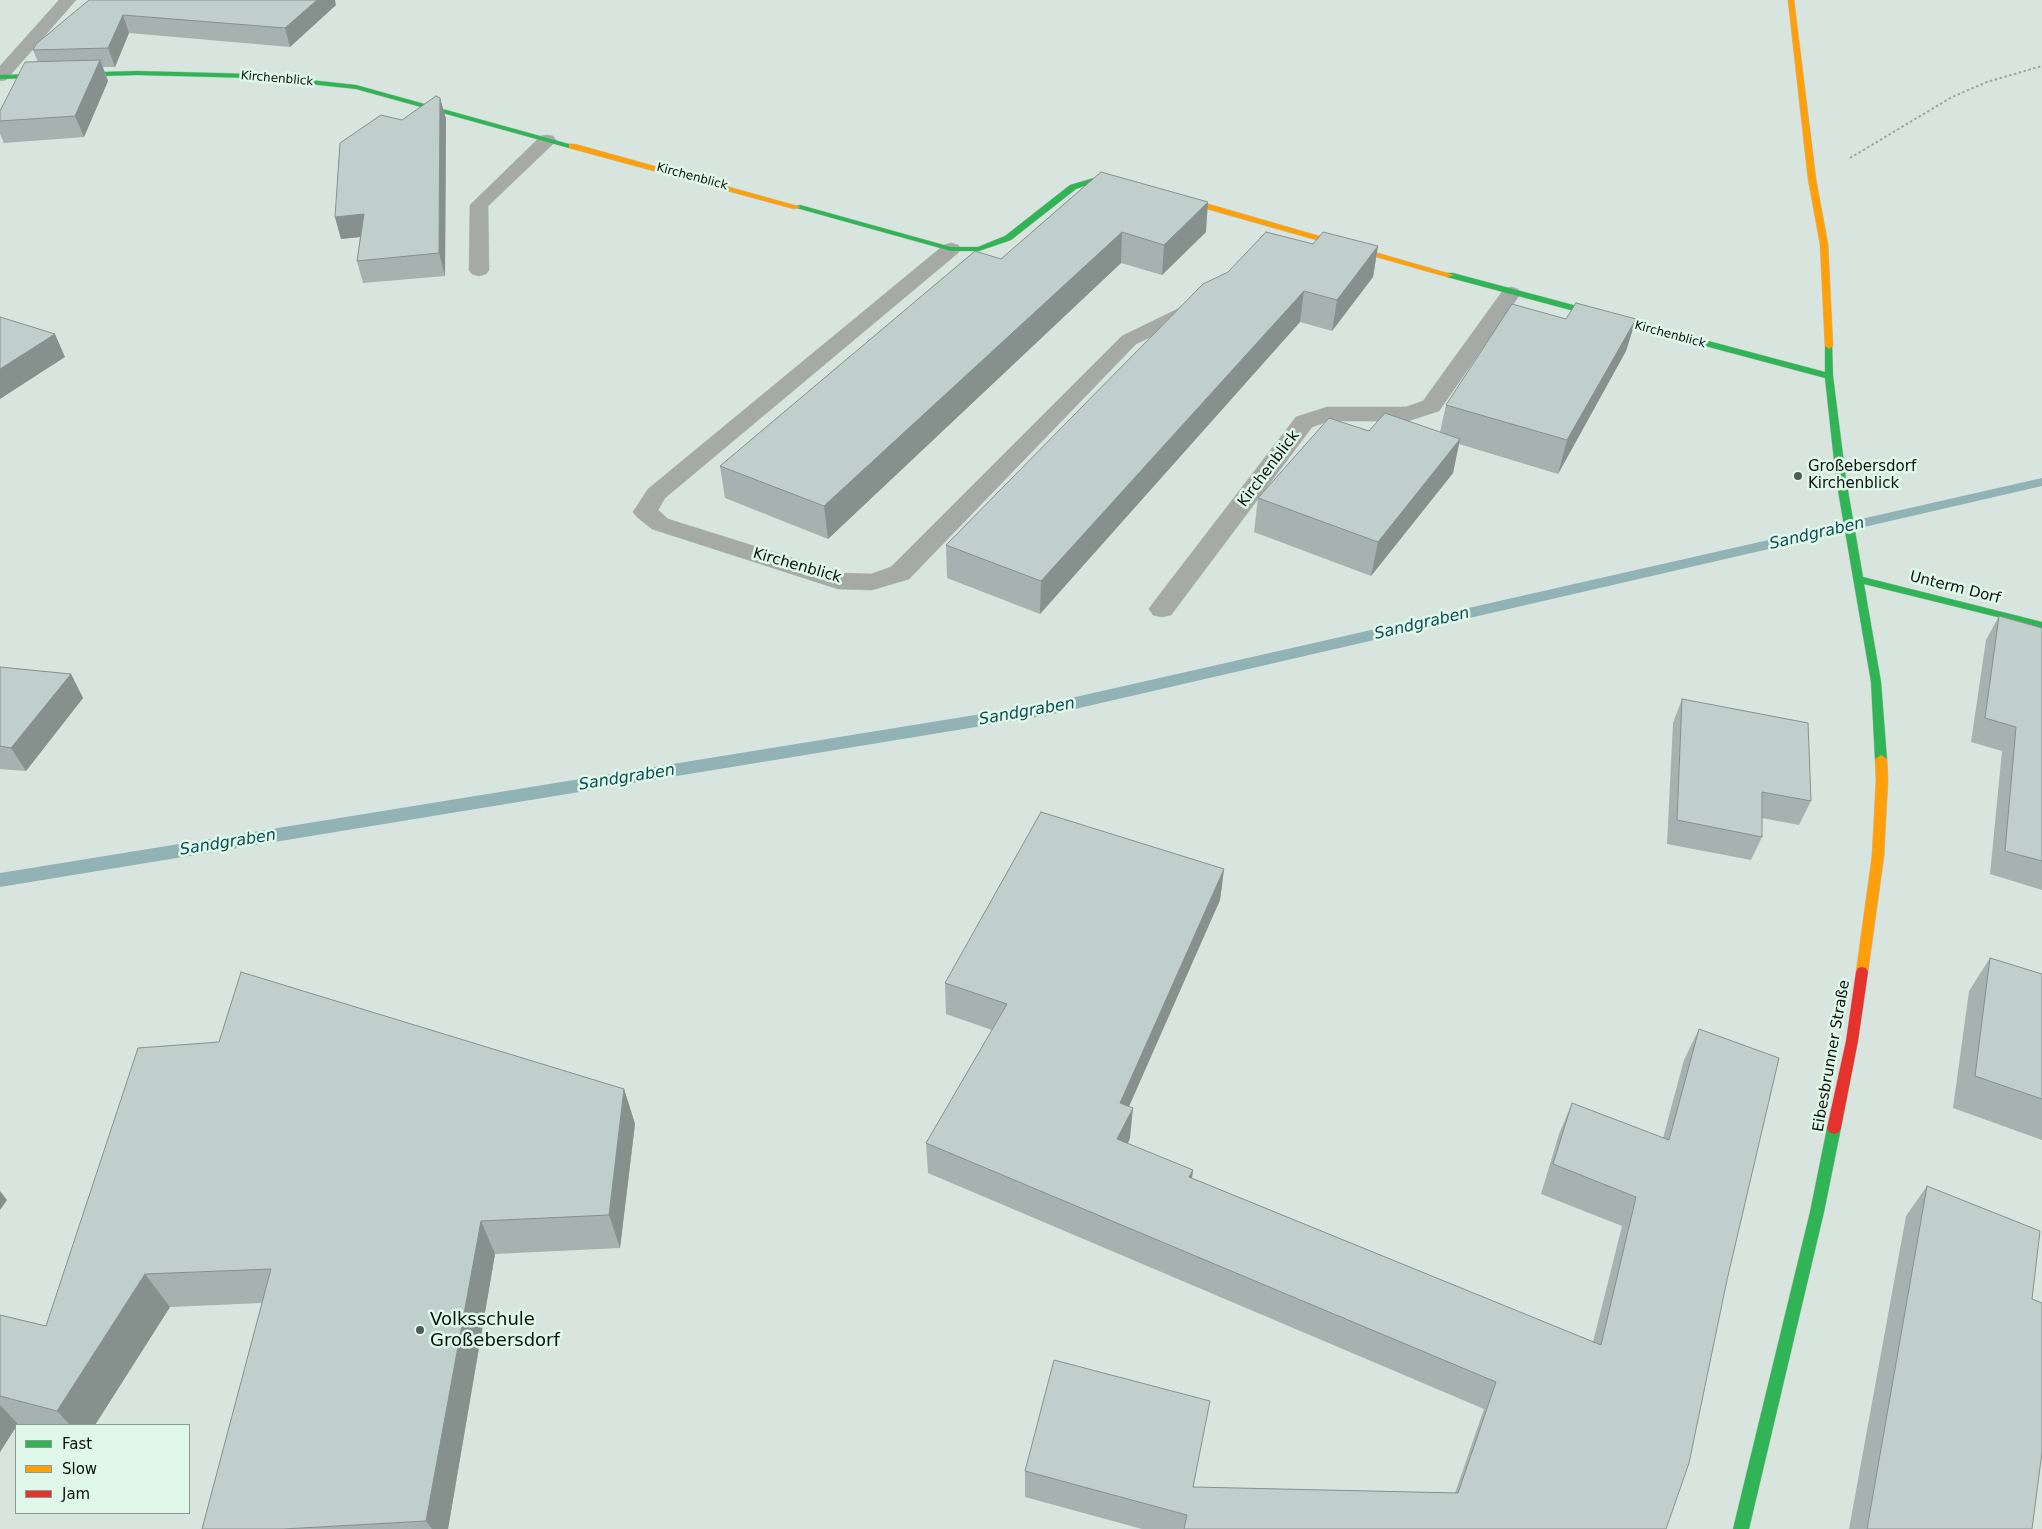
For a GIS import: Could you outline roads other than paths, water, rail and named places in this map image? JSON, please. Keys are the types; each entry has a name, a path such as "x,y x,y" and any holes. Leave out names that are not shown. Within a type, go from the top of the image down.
{"street":[{"path":"0,76 68,0"},
{"name":"Eibesbrunner Straße","path":"1741,1529 1827,1165 1852,1042 1878,856 1882,780 1876,682 1860,580 1843,494 1828,376 1829,334 1824,244 1812,179 1791,0"},
{"name":"Kirchenblick","path":"0,76 138,73 254,76 356,87 951,249 979,249 1008,238 1073,186 1094,180 1140,188"},
{"path":"479,270 479,205 547,140"},
{"name":"Kirchenblick","path":"1159,193 1511,293 1828,376"},
{"path":"1263,248 1282,227"},
{"name":"Kirchenblick","path":"951,249 656,494 645,512 660,524 838,581 872,582 900,573 1129,340 1217,298"},
{"name":"Kirchenblick","path":"1162,609 1304,422 1326,414 1408,414 1431,406 1511,293"},
{"name":"Unterm Dorf","path":"1860,580 2042,625"}],"waterway":[{"name":"Sandgraben","path":"0,880 1049,709 2042,482"}],"place":[{"name":"Großebersdorf Kirchenblick","path":"1798,476"},
{"name":"Volksschule Großebersdorf","path":"420,1330"}]}
